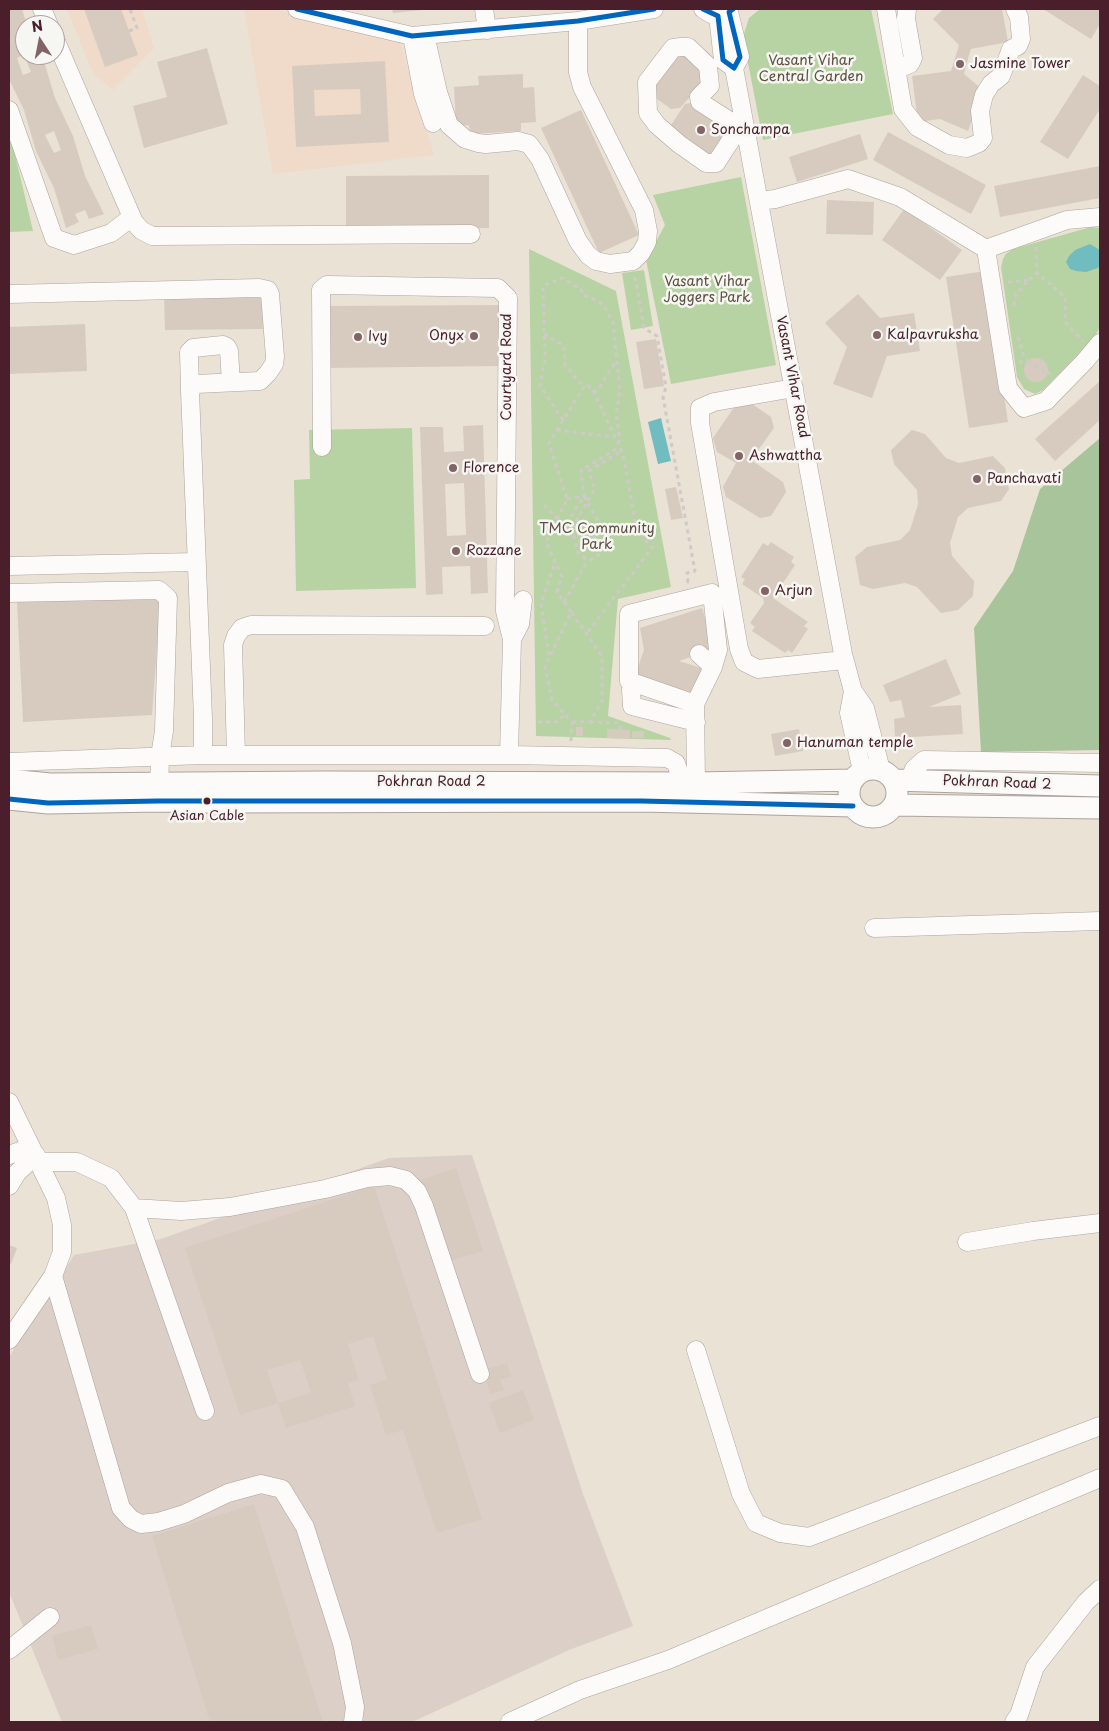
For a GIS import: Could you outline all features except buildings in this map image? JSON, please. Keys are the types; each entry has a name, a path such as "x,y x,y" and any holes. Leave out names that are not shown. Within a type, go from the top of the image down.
{"main road":[{"name":"Pokhran Road 2","path":"9,799 48,803 159,792 323,782 689,783 880,776 1100,786"},
{"path":"880,776 898,792 894,804 891,810 883,815 874,817 864,816 856,811 853,806 848,794 850,785 880,776"},
{"name":"Pokhran Road 2","path":"9,780 159,792 207,802 641,801 853,806"},
{"name":"Pokhran Road 2","path":"894,804 1100,808"}],"street":[{"path":"297,9 419,36 486,20"},
{"path":"332,9 410,27 654,9"},
{"path":"886,9 903,110 917,127 949,145 967,148 979,143 983,138 980,111 984,95 991,84 1001,76 1011,49 1007,9"},
{"path":"896,69 910,64 913,58 906,19 907,9"},
{"path":"1011,49 1018,46 1021,39 1016,9"},
{"name":"Vasant Vihar Road","path":"721,11 740,57 735,74 844,660 853,691 849,712 880,776"},
{"path":"419,36 444,113 449,125 457,134 465,140 478,143 518,141 529,144 540,159 578,241 588,255 596,261 610,264 633,261 641,253 646,242 648,231 644,210 582,87 578,72 589,15"},
{"path":"419,36 423,94 433,123"},
{"path":"710,86 708,66 697,54 684,46 673,48 646,84 648,113 657,125 686,149 710,164 716,163 733,137 733,123 700,102 699,97 710,86 735,74"},
{"path":"65,62 132,217 141,230 152,236 471,234"},
{"path":"9,110 54,238 74,244 111,233 132,217"},
{"path":"759,201 775,199 848,179 900,197 986,249 1008,388 1024,408 1046,401 1086,361 1093,344"},
{"path":"986,249 1067,220 1100,216"},
{"name":"Courtyard Road","path":"322,447 321,290 327,284 498,288 508,298 506,611 512,639 509,756"},
{"path":"9,294 264,289 270,294 274,364 260,381 196,384 190,391"},
{"path":"203,755 189,352 193,348 223,345 227,347 229,351 231,382"},
{"path":"794,388 714,402 700,408 700,424 739,649 744,662 758,669 844,660"},
{"path":"9,566 196,562"},
{"path":"9,593 159,590 168,598 164,731 160,756 159,792"},
{"path":"689,783 696,722 695,704 718,650 712,593 629,614 629,681 695,704"},
{"path":"512,639 520,624 523,600"},
{"path":"236,755 233,645 236,636 242,628 251,625 485,626"},
{"path":"699,654 712,667"},
{"path":"631,690 632,706 696,722"},
{"path":"9,762 203,755 667,758 676,763 689,783"},
{"path":"880,776 914,769 924,760 1100,763"},
{"path":"874,928 1100,921"},
{"path":"9,1102 56,1198 62,1225 62,1252 53,1276 9,1340"},
{"path":"9,1155 35,1155 77,1162 111,1178 134,1208 205,1411"},
{"path":"9,1186 17,1173 35,1155"},
{"path":"134,1208 181,1211 230,1208 325,1189 367,1178 390,1176 406,1180 417,1191 424,1206 480,1374"},
{"path":"967,1242 1033,1231 1100,1223"},
{"path":"53,1276 121,1508 131,1519 141,1524 150,1523 184,1514 228,1493 261,1484 282,1489 305,1527 342,1644 355,1707 353,1722"},
{"path":"696,1350 741,1494 756,1523 780,1533 809,1537 1100,1426"},
{"path":"510,1722 580,1690 668,1660 1100,1478"},
{"path":"1014,1722 1019,1715 1035,1667 1086,1602 1100,1589"},
{"path":"9,1650 50,1617"}],"path":[{"path":"129,31 137,28 130,9"},
{"path":"1036,231 1037,273 1065,297 1064,313 1066,322 1093,344"},
{"path":"633,261 644,328 657,336 666,387 663,397 696,571 687,573 688,582"},
{"path":"1014,316 1013,310 1016,294 1037,273"},
{"path":"563,420 540,386 545,359 544,286 562,278 581,289 582,294 603,304 613,322 620,392 616,414 620,439 619,447 589,471 595,489 575,523 586,563 564,602"},
{"path":"992,284 1029,280"},
{"path":"1016,330 1023,354 1028,361 1048,374 1055,367"},
{"path":"544,334 564,346 566,365 580,383 590,386 624,459 636,527 652,548 586,634"},
{"path":"1076,347 1093,344"},
{"path":"593,392 598,390 617,359"},
{"path":"1005,366 1028,361"},
{"path":"585,385 549,443 567,499 546,542 562,577 557,592 602,656 602,701 590,722"},
{"path":"557,430 615,437"},
{"path":"612,546 584,496 580,471 619,447"},
{"path":"567,499 584,496"},
{"path":"584,496 569,520 579,555 591,560 612,546"},
{"path":"544,505 557,519"},
{"path":"571,524 612,546"},
{"path":"549,657 541,605 555,561"},
{"path":"571,612 544,667 552,700 572,722 620,723 620,730"},
{"path":"538,722 556,722 565,715"},
{"path":"570,757 572,722"}],"shaded area":[{"path":"67,9 142,9 154,48 113,90 93,73"},
{"path":"244,9 273,9 400,42 434,155 273,174"},
{"path":"472,1155 583,1494 633,1626 569,1650 412,1722 62,1722 9,1592 9,1357 74,1255 161,1239 389,1158"}],"green space":[{"name":"Vasant Vihar Central Garden","path":"760,9 871,9 893,114 763,140 743,37 749,18"},
{"path":"9,129 33,231 9,232"},
{"name":"Vasant Vihar Joggers Park","path":"741,177 776,365 671,384 646,260 665,225 653,195"},
{"path":"1091,227 1100,228 1100,327 1094,338 1043,390 1035,394 1024,389 1017,377 1001,267 1003,259 1013,249"},
{"name":"TMC Community Park","path":"529,249 616,291 671,587 618,599 608,716 670,738 671,740 536,736"},
{"path":"644,270 653,326 631,330 622,273"},
{"path":"412,428 416,588 296,591 294,480 310,479 309,430"},
{"path":"1100,438 1100,750 981,752 974,628 1013,571 1040,489"}],"water":[{"path":"1090,244 1100,250 1098,268 1086,272 1070,269 1066,262 1069,256 1075,250"},
{"path":"661,418 671,461 658,464 648,422"}],"transit line":[{"path":"297,9 412,36 578,21 654,9"},
{"path":"703,9 718,16 723,60 734,68 740,57 729,12 733,9"},
{"path":"9,799 48,803 158,801 641,801 853,806"}],"place":[{"name":"Jasmine Tower","path":"960,64"},
{"name":"Sonchampa","path":"701,130"},
{"name":"Kalpavruksha","path":"877,335"},
{"name":"Onyx","path":"474,336"},
{"name":"Ivy","path":"358,337"},
{"name":"Ashwattha","path":"739,456"},
{"name":"Florence","path":"453,468"},
{"name":"Panchavati","path":"977,479"},
{"name":"Rozzane","path":"456,551"},
{"name":"Arjun","path":"765,591"},
{"name":"Hanuman temple","path":"787,743"},
{"name":"Asian Cable","path":"207,801"}]}
